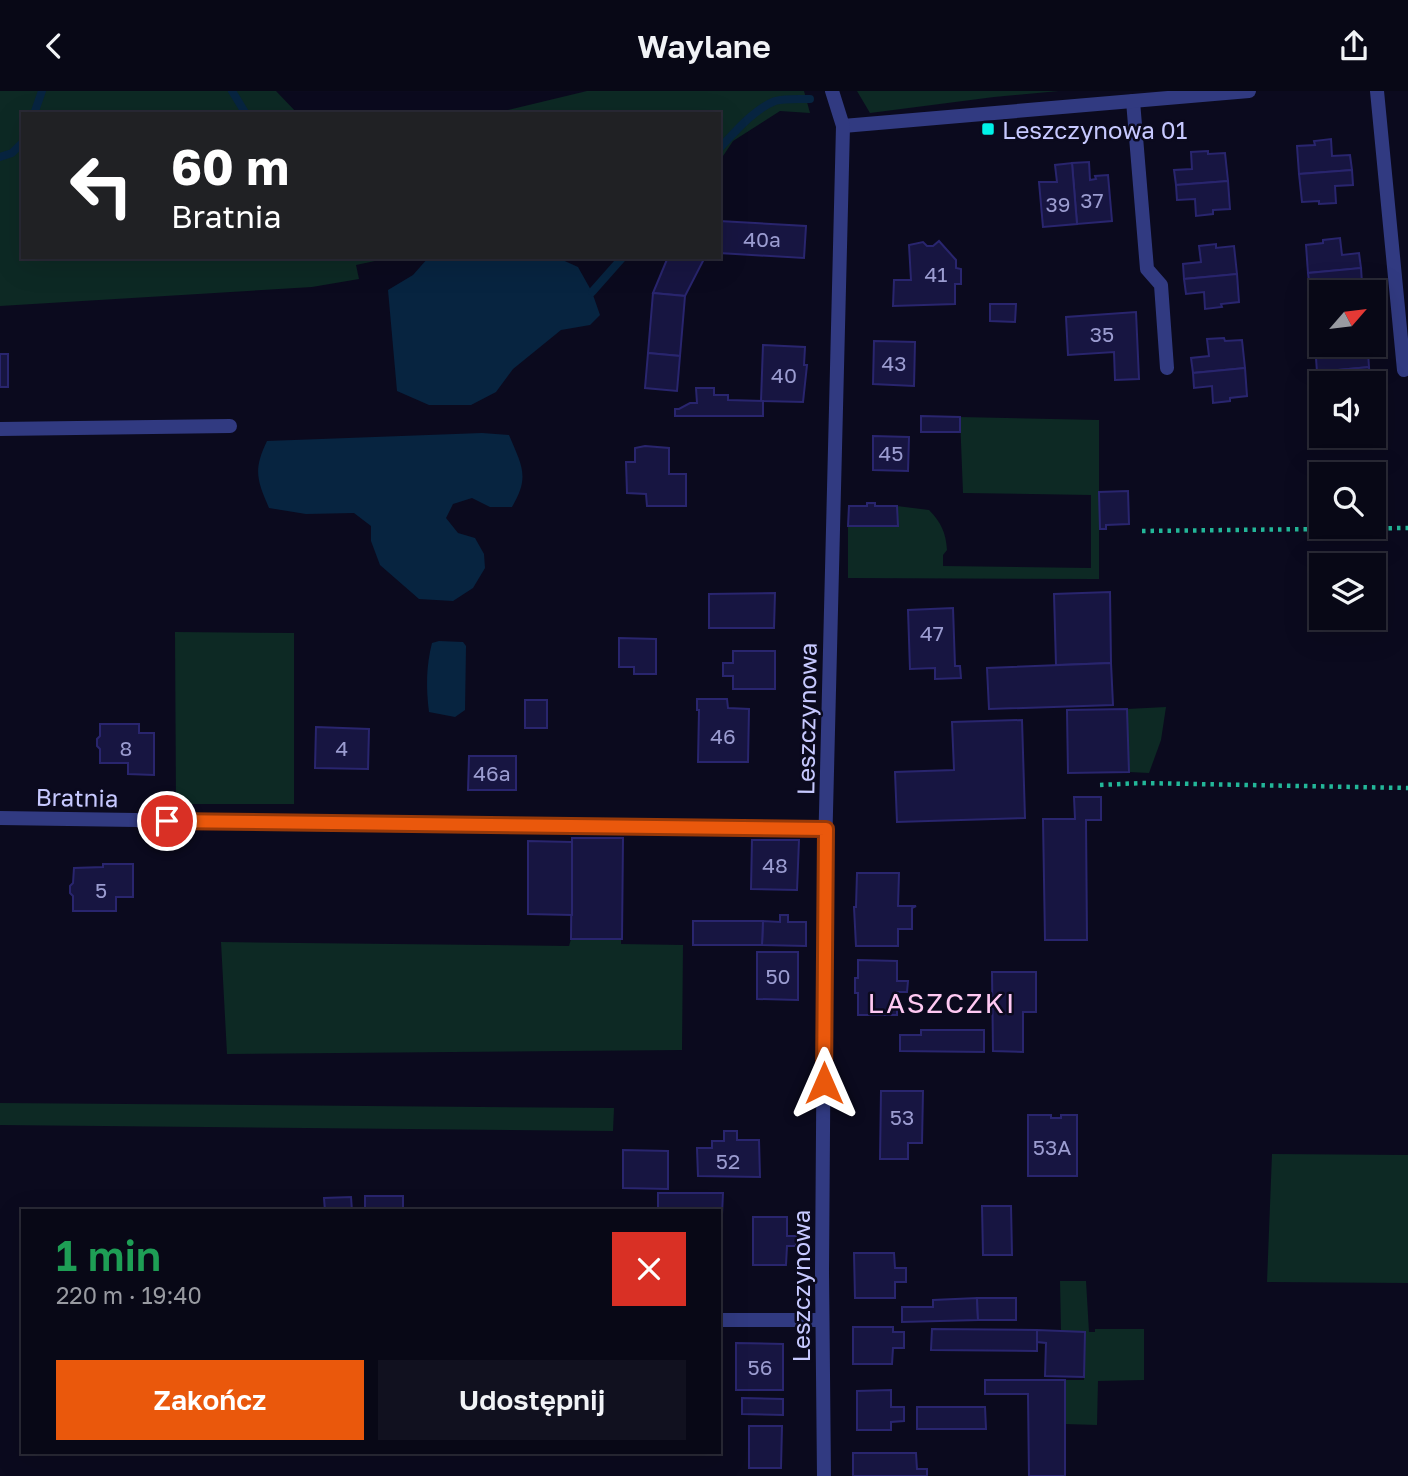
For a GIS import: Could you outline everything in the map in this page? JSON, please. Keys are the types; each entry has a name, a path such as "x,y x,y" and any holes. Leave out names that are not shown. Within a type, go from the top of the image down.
{"street":[{"name":"Leszczynowa","path":"824,1476 822,1321 826,829 843,126 832,91"},
{"path":"843,126 1248,91"},
{"path":"1377,91 1404,370"},
{"path":"1133,101 1147,269 1161,285 1167,368"},
{"path":"0,429 230,426"},
{"name":"Bratnia","path":"0,818 826,829"},
{"path":"721,1320 822,1321"}],"path":[{"path":"1142,531 1408,528"},
{"path":"1100,785 1142,783 1408,788"}],"green space":[{"path":"0,91 276,91 296,112 21,112 21,259 384,259 356,265 359,279 312,287 0,306"},
{"path":"587,91 804,91 810,113 780,111 733,141 721,159 721,112 499,112"},
{"path":"857,91 1059,91 870,113"},
{"path":"960,417 1099,420 1099,579 848,578 848,526 897,526 897,506 929,510 937,519 944,533 947,550 943,555 943,566 1091,568 1091,495 963,493"},
{"path":"175,632 294,633 294,804 176,804"},
{"path":"1166,707 1161,740 1149,773 1129,772 1127,709"},
{"path":"571,939 621,939 621,944 683,945 682,1050 227,1054 221,942 569,946"},
{"path":"0,1103 614,1108 613,1131 0,1125"},
{"path":"1272,1154 1408,1155 1408,1283 1267,1282"},
{"path":"1060,1281 1086,1281 1089,1332 1095,1332 1095,1329 1144,1329 1144,1380 1098,1381 1097,1425 1065,1424 1065,1380 1084,1380 1085,1332 1061,1331"}],"water":[{"path":"427,259 560,259 578,267 592,292 600,315 590,325 561,330 513,369 496,392 471,405 429,405 397,391 388,290 413,275"},
{"path":"482,433 509,435 522,471 521,487 512,507 490,507 472,498 453,504 446,518 458,533 475,538 484,554 485,568 473,588 453,601 419,599 380,565 371,541 371,526 354,513 306,514 269,508 259,482 258,468 267,441"},
{"path":"463,642 466,646 465,710 455,717 429,712 429,661 432,643"}],"building":[{"path":"1331,139 1332,156 1350,155 1352,170 1299,174 1297,146 1315,145 1314,141"},
{"path":"1208,151 1208,154 1225,153 1228,181 1176,185 1174,170 1192,169 1191,152"},
{"path":"1089,162 1090,180 1096,179 1095,176 1108,175 1112,221 1077,224 1072,163"},
{"path":"1072,163 1077,224 1043,227 1039,182 1057,182 1055,165"},
{"path":"1352,170 1353,185 1335,186 1336,203 1302,202 1299,174"},
{"path":"1228,181 1230,209 1213,210 1213,214 1196,216 1195,199 1177,200 1176,185"},
{"path":"721,221 806,226 804,258 721,253"},
{"path":"1340,238 1342,255 1359,253 1361,268 1308,273 1306,245"},
{"path":"939,241 956,260 956,268 961,269 961,284 955,284 955,304 893,306 894,280 911,280 909,245 923,242 927,246 933,246"},
{"path":"1216,244 1216,248 1234,246 1237,274 1184,279 1183,264 1201,262 1199,246"},
{"path":"667,259 704,259 685,296 653,293"},
{"path":"1361,268 1362,280 1309,280 1309,282 1308,273"},
{"path":"1237,274 1239,302 1205,309 1204,292 1186,294 1184,279"},
{"path":"653,293 685,296 680,356 648,353"},
{"path":"990,304 1016,304 1015,322 990,321"},
{"path":"1136,312 1139,379 1115,380 1114,352 1068,355 1066,317"},
{"path":"1224,338 1225,341 1242,340 1245,368 1193,373 1191,358 1209,356 1207,339"},
{"path":"874,341 915,342 914,386 873,384"},
{"path":"763,345 805,347 804,365 807,365 803,402 761,401"},
{"path":"648,353 680,356 677,391 645,388"},
{"path":"0,354 8,354 8,387 0,387"},
{"path":"1316,357 1368,357 1369,367 1317,371"},
{"path":"1369,367 1369,371 1327,371"},
{"path":"1245,368 1247,396 1213,403 1212,386 1194,388 1193,373"},
{"path":"696,388 714,388 714,395 728,395 728,400 763,401 763,416 675,416 675,409 697,403"},
{"path":"921,416 960,417 960,432 921,432"},
{"path":"873,436 909,437 908,471 873,470"},
{"path":"635,448 669,448 669,474 686,474 686,506 647,506 646,494 627,493 626,462 635,462"},
{"path":"1128,491 1129,524 1106,525 1106,529 1100,529 1099,492"},
{"path":"867,503 875,503 875,506 897,506 898,526 848,526 849,506 867,506"},
{"path":"1110,592 1111,663 1056,665 1054,594"},
{"path":"775,593 774,628 709,628 709,594"},
{"path":"953,608 955,666 960,666 961,678 935,679 935,668 910,669 908,610"},
{"path":"619,638 656,639 656,674 634,674 634,667 619,667"},
{"path":"733,651 775,651 775,689 733,689 733,676 723,676 723,663 733,663"},
{"path":"1111,663 1113,705 989,709 987,668"},
{"path":"697,699 727,699 728,708 749,709 748,762 698,762"},
{"path":"525,700 547,700 547,728 525,728"},
{"path":"1127,709 1129,772 1068,773 1067,710"},
{"path":"1022,720 1025,818 897,822 895,772 954,770 952,722"},
{"path":"100,724 139,724 139,733 154,733 154,775 128,774 128,763 100,763 97,739 100,736"},
{"path":"316,727 369,729 368,769 315,768"},
{"path":"469,756 516,756 516,790 468,790"},
{"path":"1074,797 1101,797 1101,820 1086,820 1087,940 1045,940 1043,819 1075,819"},
{"path":"572,838 623,838 622,939 571,939"},
{"path":"752,840 799,840 797,890 751,889"},
{"path":"528,841 572,842 572,915 528,914"},
{"path":"103,864 133,864 133,897 116,897 116,911 73,911 70,886 73,883 74,868 103,867"},
{"path":"857,873 899,873 898,906 916,906 912,908 912,929 898,929 898,946 856,946 854,907"},
{"path":"780,915 788,915 788,922 806,922 806,946 762,945 763,921 780,922"},
{"path":"693,921 763,921 762,945 693,945"},
{"path":"757,952 798,952 798,1000 757,999"},
{"path":"858,960 897,961 897,981 908,981 907,992 897,992 897,1015 858,1015 855,978 858,978"},
{"path":"992,972 1036,972 1036,1012 1023,1012 1023,1052 993,1051"},
{"path":"921,1030 984,1030 984,1052 900,1051 900,1035 921,1035"},
{"path":"881,1091 923,1091 922,1143 908,1143 908,1159 880,1159"},
{"path":"1028,1115 1061,1118 1061,1115 1077,1115 1077,1176 1028,1176"},
{"path":"724,1131 737,1131 737,1140 759,1140 760,1177 698,1176 697,1148 712,1148 712,1141 724,1141"},
{"path":"623,1150 668,1151 668,1189 623,1188"},
{"path":"658,1193 723,1193 722,1214 721,1209 658,1209"},
{"path":"365,1196 403,1196 403,1209 365,1209"},
{"path":"351,1197 352,1209 325,1209 324,1198"},
{"path":"982,1206 1011,1206 1012,1255 983,1255"},
{"path":"753,1217 787,1217 787,1236 796,1236 796,1246 787,1246 786,1265 753,1265"},
{"path":"854,1253 894,1253 895,1268 906,1268 906,1282 895,1282 895,1298 855,1298"},
{"path":"977,1298 978,1320 902,1322 902,1307 933,1307 933,1300"},
{"path":"977,1298 1016,1298 1016,1320 978,1320"},
{"path":"853,1327 893,1327 893,1332 904,1332 904,1348 893,1348 892,1364 853,1364"},
{"path":"932,1329 1037,1330 1037,1351 931,1350"},
{"path":"1037,1330 1085,1332 1084,1377 1045,1376 1046,1343 1037,1342"},
{"path":"736,1343 783,1344 783,1390 736,1390"},
{"path":"985,1380 1065,1380 1065,1476 1029,1476 1028,1394 985,1394"},
{"path":"891,1390 891,1407 904,1407 904,1421 891,1422 891,1430 857,1430 857,1391"},
{"path":"742,1398 783,1399 783,1415 742,1414"},
{"path":"917,1407 985,1407 986,1429 917,1429"},
{"path":"749,1426 782,1426 781,1468 749,1468"},
{"path":"853,1453 916,1453 917,1469 927,1469 927,1476 853,1476"}],"waterway":[{"path":"35,112 42,91"},
{"path":"232,91 245,112"},
{"path":"721,147 745,122 767,105 784,99 810,99"},
{"path":"0,157 12,153 21,144"},
{"path":"592,292 621,259"}],"place":[{"name":"Leszczynowa 01","path":"988,129"}],"district":[{"name":"LASZCZKI","path":"942,1002"}],"route":[{"path":"167,821 826,829 824,1083"}]}
